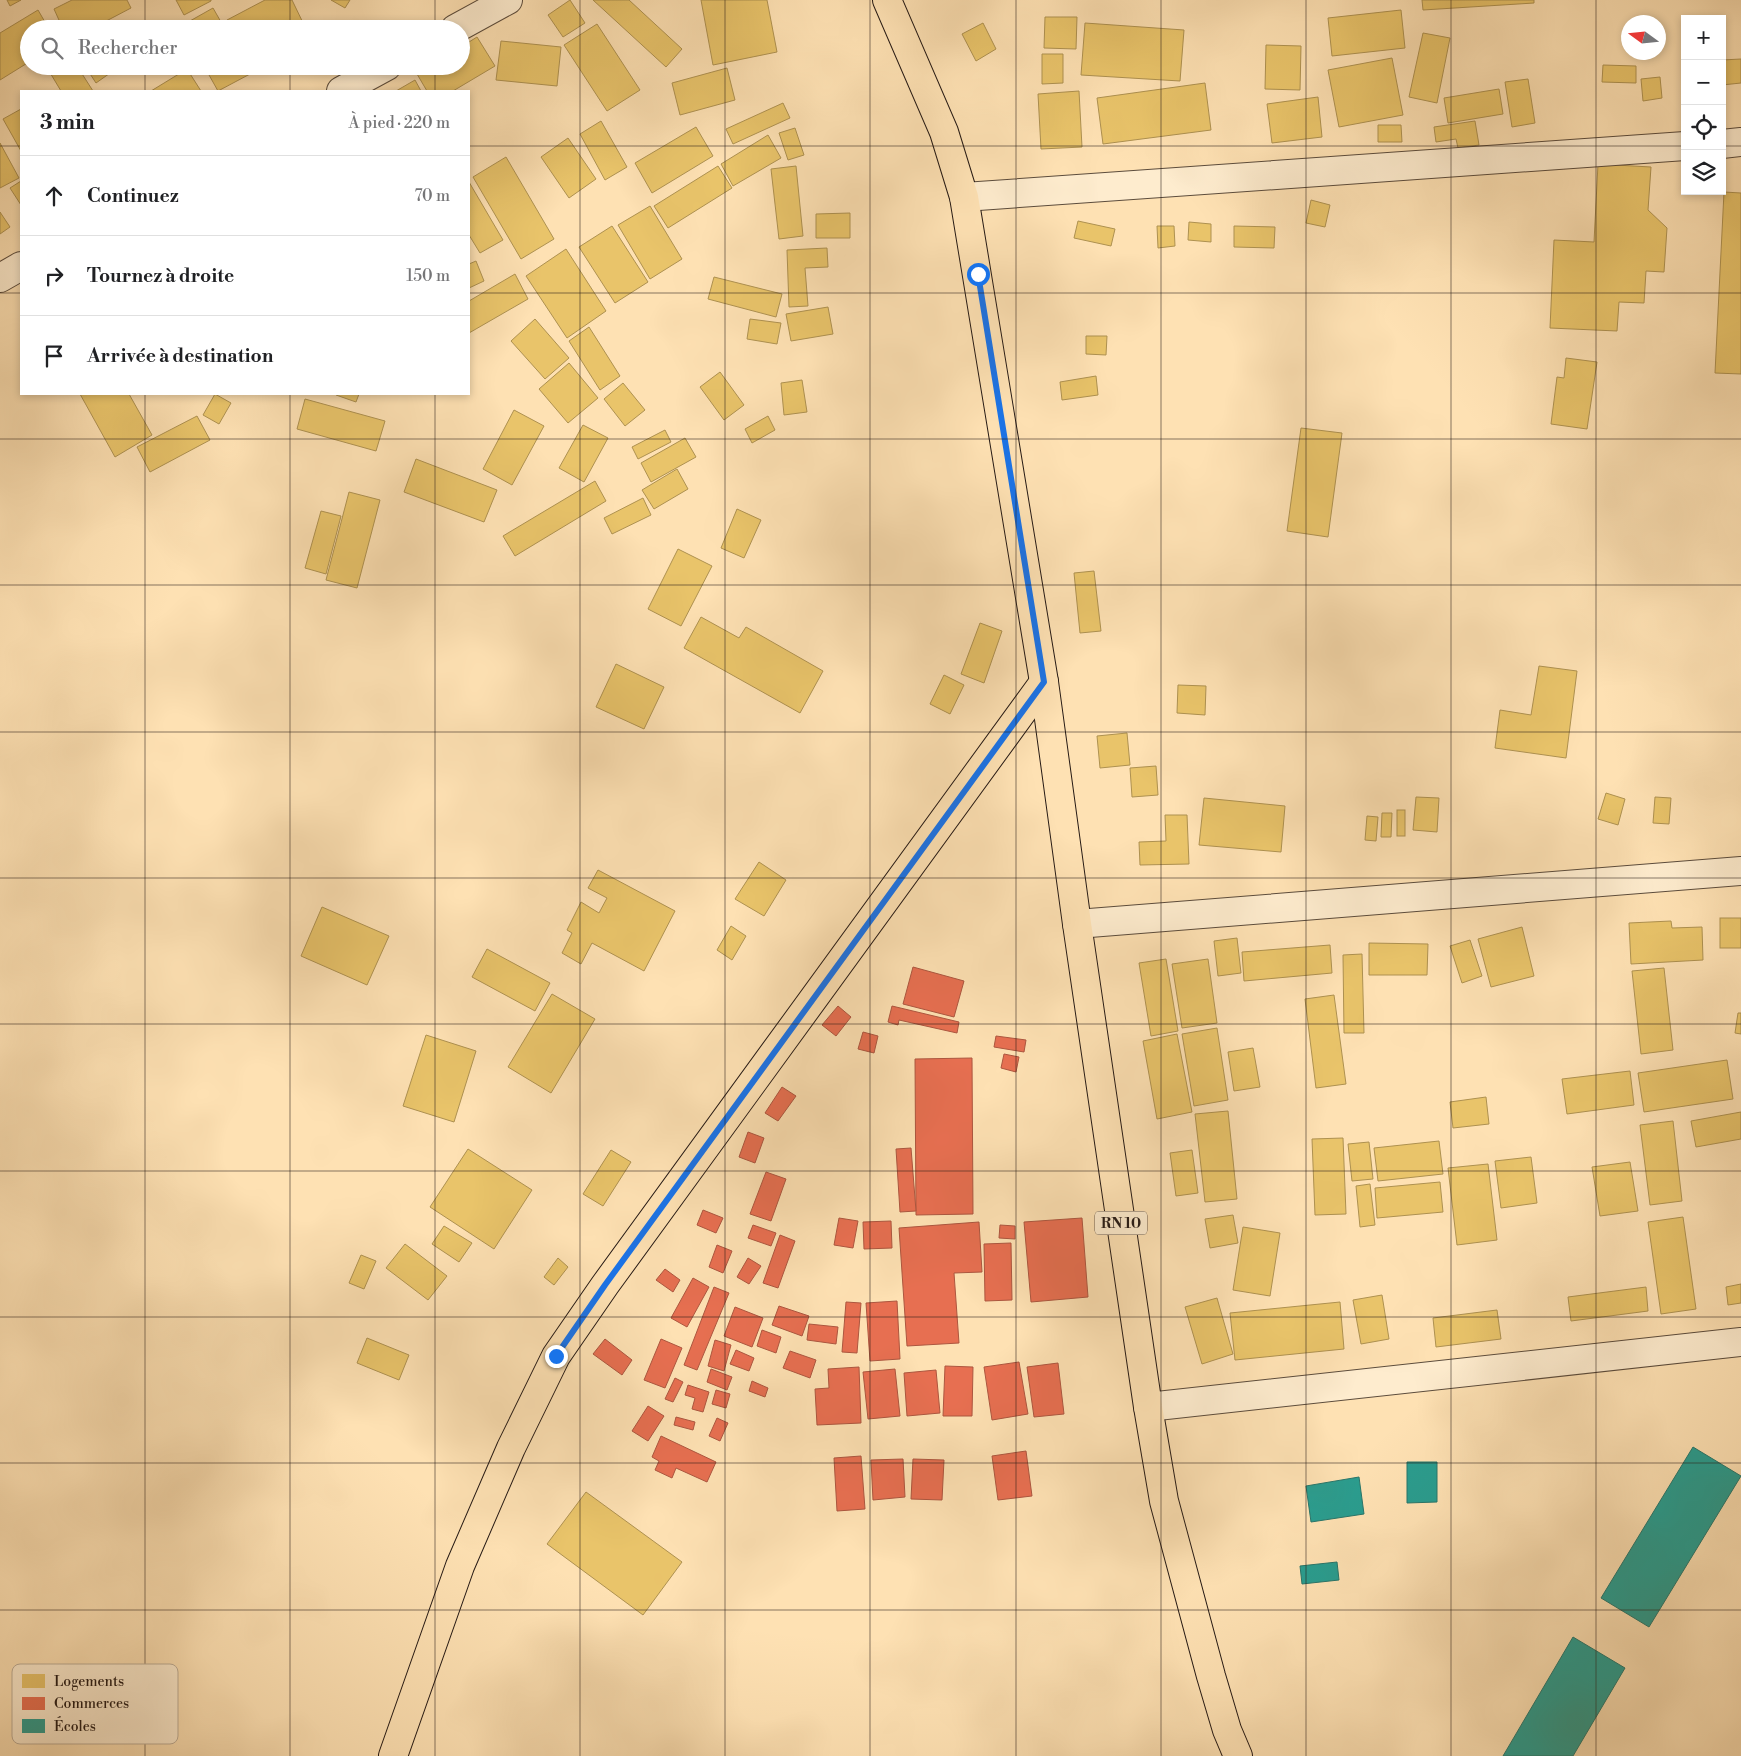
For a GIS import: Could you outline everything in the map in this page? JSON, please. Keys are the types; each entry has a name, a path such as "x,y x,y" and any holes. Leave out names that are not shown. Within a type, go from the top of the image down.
{"main road":[{"name":"RN 10","path":"887,0 944,132 964,197 1044,682 1148,1407 1164,1501 1211,1676 1227,1730 1238,1756"},
{"path":"393,1756 460,1566 511,1448 556,1356 617,1269 1044,682"}],"street":[{"path":"470,21 508,0"},
{"path":"343,90 370,75"},
{"path":"1726,144 1741,142"},
{"path":"964,197 1681,146"},
{"path":"0,278 20,267"},
{"path":"1078,924 1741,871"},
{"path":"1148,1407 1741,1342"}],"building: Logements":[{"path":"7,0 21,0 10,6"},
{"path":"72,0 127,0 131,8 108,20 59,20 54,9"},
{"path":"176,0 211,0 211,1 184,15"},
{"path":"265,0 292,0 302,20 227,20"},
{"path":"331,0 350,0 345,8"},
{"path":"570,0 585,23 563,37 548,15"},
{"path":"593,0 629,0 682,49 666,67"},
{"path":"701,0 767,0 777,52 713,65"},
{"path":"1422,0 1534,0 1534,3 1423,10"},
{"path":"213,8 220,20 192,20"},
{"path":"38,10 44,20 21,20"},
{"path":"1401,10 1405,48 1332,56 1328,18"},
{"path":"1045,17 1077,17 1076,49 1044,48"},
{"path":"20,21 20,68 0,80 0,33"},
{"path":"983,23 996,49 976,61 962,34"},
{"path":"1085,23 1184,30 1180,81 1081,75"},
{"path":"597,24 640,90 607,111 564,45"},
{"path":"1423,33 1450,38 1437,103 1409,97"},
{"path":"477,37 495,66 455,90 426,90 418,75 470,75 470,41"},
{"path":"501,41 561,47 557,86 496,80"},
{"path":"1266,45 1301,46 1300,90 1265,89"},
{"path":"1042,54 1063,54 1063,83 1042,84"},
{"path":"1392,58 1403,115 1339,127 1328,70"},
{"path":"1741,59 1741,83 1726,85 1726,60"},
{"path":"1603,65 1636,66 1636,83 1602,82"},
{"path":"727,68 735,100 680,115 672,83"},
{"path":"51,75 83,75 92,90 60,90"},
{"path":"91,75 107,75 96,83"},
{"path":"177,75 191,75 200,90 153,90"},
{"path":"209,75 248,75 220,90 217,90"},
{"path":"1660,77 1662,98 1643,101 1641,79"},
{"path":"1528,79 1535,123 1512,127 1505,82"},
{"path":"415,80 420,90 398,90"},
{"path":"1205,83 1211,130 1103,144 1097,98"},
{"path":"1499,89 1503,114 1448,123 1444,98"},
{"path":"1079,91 1082,147 1041,149 1038,94"},
{"path":"1318,97 1322,137 1272,143 1267,104"},
{"path":"783,103 790,118 733,144 726,129"},
{"path":"20,110 20,149 3,119"},
{"path":"601,121 627,167 605,180 580,134"},
{"path":"1475,121 1479,145 1458,148 1456,139 1436,142 1434,127"},
{"path":"1378,125 1401,125 1402,142 1378,142"},
{"path":"696,127 713,156 652,193 635,163"},
{"path":"795,128 804,155 788,160 779,133"},
{"path":"768,135 781,158 733,186 721,164"},
{"path":"568,138 596,179 569,198 541,157"},
{"path":"0,143 19,178 0,188"},
{"path":"506,157 554,239 521,259 473,177"},
{"path":"1598,164 1651,167 1648,210 1667,228 1664,272 1646,271 1644,303 1619,302 1617,331 1550,328 1554,240 1594,242"},
{"path":"718,166 732,188 668,228 654,206"},
{"path":"796,166 803,236 779,239 771,169"},
{"path":"20,182 20,203 10,188"},
{"path":"470,184 503,240 480,253 470,237"},
{"path":"1726,192 1741,193 1741,374 1715,373 1724,195 1726,195"},
{"path":"1311,200 1330,205 1325,227 1306,223"},
{"path":"650,206 682,259 650,279 618,225"},
{"path":"0,212 10,227 0,234"},
{"path":"850,213 850,238 816,238 816,214"},
{"path":"1078,221 1115,229 1111,246 1074,238"},
{"path":"1189,222 1211,224 1211,242 1188,240"},
{"path":"612,226 648,282 615,303 579,247"},
{"path":"1157,226 1174,226 1175,246 1158,248"},
{"path":"1234,226 1275,227 1274,248 1234,247"},
{"path":"827,248 828,267 805,268 808,306 789,307 787,250"},
{"path":"566,249 606,311 567,338 526,276"},
{"path":"476,261 484,281 470,288 470,264"},
{"path":"515,274 528,299 470,332 470,300"},
{"path":"714,277 782,294 776,317 708,299"},
{"path":"828,307 833,334 791,341 786,314"},
{"path":"535,319 569,358 545,379 511,341"},
{"path":"750,319 781,323 777,344 747,339"},
{"path":"589,327 620,376 600,390 569,341"},
{"path":"1086,336 1107,336 1106,355 1086,354"},
{"path":"1566,358 1597,362 1587,429 1551,424 1557,377 1564,378"},
{"path":"569,363 598,398 568,423 539,389"},
{"path":"720,372 744,405 724,420 700,387"},
{"path":"1096,376 1098,395 1062,400 1060,382"},
{"path":"802,380 807,412 784,415 781,383"},
{"path":"623,383 645,410 625,426 604,399"},
{"path":"81,395 130,395 152,435 115,457"},
{"path":"214,395 231,403 219,424 203,415"},
{"path":"336,395 359,395 356,402"},
{"path":"305,399 385,421 376,451 297,429"},
{"path":"514,410 544,426 512,485 483,469"},
{"path":"197,416 210,440 150,472 137,447"},
{"path":"768,416 775,430 752,443 745,429"},
{"path":"583,425 608,438 584,482 559,468"},
{"path":"1301,428 1342,433 1328,537 1287,531"},
{"path":"665,430 671,442 638,459 632,447"},
{"path":"685,438 696,457 651,482 641,463"},
{"path":"416,459 497,490 484,522 404,492"},
{"path":"677,469 688,489 654,509 642,490"},
{"path":"595,481 606,501 515,556 503,536"},
{"path":"349,492 380,500 357,588 326,580"},
{"path":"643,498 651,515 612,534 604,518"},
{"path":"737,509 761,520 744,558 721,548"},
{"path":"321,511 341,516 326,574 305,568"},
{"path":"678,549 712,566 681,626 648,609"},
{"path":"1094,571 1101,631 1080,633 1074,573"},
{"path":"701,617 739,638 746,627 823,671 800,713 684,648"},
{"path":"980,623 1002,631 984,683 961,674"},
{"path":"616,664 664,687 644,729 596,707"},
{"path":"1539,666 1577,671 1566,758 1495,748 1500,710 1531,715"},
{"path":"944,675 964,685 950,714 930,704"},
{"path":"1178,685 1206,686 1205,715 1177,713"},
{"path":"1127,733 1130,765 1100,768 1097,736"},
{"path":"1156,766 1158,795 1132,797 1130,768"},
{"path":"1606,793 1625,799 1618,825 1598,819"},
{"path":"1416,797 1439,798 1437,832 1413,830"},
{"path":"1655,797 1671,798 1669,824 1653,823"},
{"path":"1204,798 1285,806 1281,852 1199,845"},
{"path":"1397,810 1405,810 1405,836 1397,836"},
{"path":"1382,813 1392,813 1391,837 1381,837"},
{"path":"1165,815 1187,815 1189,864 1140,865 1139,842 1166,841"},
{"path":"1367,816 1378,817 1376,841 1365,840"},
{"path":"759,862 786,880 764,916 735,899"},
{"path":"598,870 675,911 644,971 592,943 581,964 562,953 572,933 567,930 581,902 599,913 607,898 588,888"},
{"path":"322,907 389,936 367,985 301,956"},
{"path":"1720,918 1741,918 1741,948 1720,948"},
{"path":"1671,921 1672,928 1702,927 1703,960 1631,964 1629,923"},
{"path":"731,926 746,936 732,960 717,950"},
{"path":"1522,927 1534,976 1491,987 1478,939"},
{"path":"1237,938 1241,973 1218,976 1214,941"},
{"path":"1470,940 1482,976 1462,983 1450,946"},
{"path":"1369,943 1428,944 1427,975 1369,975"},
{"path":"1330,945 1332,973 1244,981 1242,952"},
{"path":"487,949 550,983 535,1011 472,977"},
{"path":"1362,954 1364,1033 1344,1033 1343,955"},
{"path":"1166,959 1178,1031 1151,1036 1139,963"},
{"path":"1208,959 1217,1023 1182,1028 1172,964"},
{"path":"1664,968 1673,1050 1641,1054 1632,971"},
{"path":"552,994 595,1019 551,1093 508,1067"},
{"path":"1334,995 1346,1084 1316,1088 1305,999"},
{"path":"1738,1013 1741,1013 1741,1034 1735,1033"},
{"path":"1217,1028 1228,1100 1194,1106 1182,1034"},
{"path":"1177,1034 1192,1112 1157,1119 1143,1041"},
{"path":"426,1035 476,1051 454,1122 403,1106"},
{"path":"1253,1048 1260,1087 1234,1091 1228,1052"},
{"path":"1727,1060 1733,1099 1644,1112 1638,1073"},
{"path":"1630,1071 1634,1105 1567,1114 1562,1079"},
{"path":"1486,1097 1489,1124 1453,1128 1450,1102"},
{"path":"1228,1111 1237,1199 1205,1202 1195,1114"},
{"path":"1741,1112 1741,1139 1696,1147 1691,1121"},
{"path":"1673,1121 1682,1201 1650,1205 1640,1125"},
{"path":"1343,1138 1346,1214 1315,1215 1312,1139"},
{"path":"1439,1141 1443,1174 1378,1181 1374,1148"},
{"path":"1369,1142 1373,1179 1352,1181 1348,1144"},
{"path":"468,1149 532,1190 494,1249 430,1207"},
{"path":"611,1150 631,1162 603,1206 583,1194"},
{"path":"1192,1150 1198,1193 1176,1196 1170,1153"},
{"path":"1531,1157 1537,1203 1501,1208 1495,1161"},
{"path":"1630,1162 1638,1211 1600,1216 1592,1167"},
{"path":"1488,1164 1497,1240 1457,1245 1448,1168"},
{"path":"1440,1182 1443,1212 1377,1218 1375,1188"},
{"path":"1370,1184 1375,1225 1360,1227 1356,1186"},
{"path":"1233,1215 1238,1243 1210,1248 1205,1219"},
{"path":"1683,1217 1696,1309 1661,1314 1648,1222"},
{"path":"444,1226 472,1243 459,1262 432,1244"},
{"path":"1243,1227 1280,1233 1270,1296 1233,1290"},
{"path":"405,1244 447,1276 428,1300 386,1268"},
{"path":"361,1255 376,1261 364,1289 349,1283"},
{"path":"558,1258 568,1267 554,1285 544,1277"},
{"path":"1741,1284 1741,1303 1728,1305 1726,1287"},
{"path":"1646,1287 1648,1311 1571,1321 1568,1297"},
{"path":"1382,1295 1389,1339 1361,1344 1353,1300"},
{"path":"1217,1298 1233,1354 1202,1364 1185,1307"},
{"path":"1340,1302 1344,1349 1235,1360 1230,1313"},
{"path":"1497,1310 1501,1339 1436,1347 1433,1318"},
{"path":"367,1338 409,1355 399,1380 357,1363"},
{"path":"586,1492 682,1562 643,1615 547,1544"}],"building: Commerces":[{"path":"913,967 964,981 954,1017 903,1004"},
{"path":"838,1006 851,1017 836,1036 822,1025"},
{"path":"892,1006 959,1022 957,1033 899,1020 898,1025 888,1022"},
{"path":"863,1032 878,1036 874,1053 858,1049"},
{"path":"996,1036 1026,1040 1024,1052 994,1047"},
{"path":"1004,1054 1019,1057 1016,1072 1001,1068"},
{"path":"972,1058 973,1214 916,1215 915,1059"},
{"path":"782,1087 796,1096 778,1121 765,1113"},
{"path":"748,1132 764,1138 755,1163 739,1157"},
{"path":"911,1148 916,1211 900,1212 896,1149"},
{"path":"766,1172 786,1179 771,1221 750,1214"},
{"path":"703,1210 723,1218 716,1233 697,1225"},
{"path":"839,1218 858,1221 853,1248 834,1245"},
{"path":"1082,1218 1088,1297 1031,1302 1024,1222"},
{"path":"891,1221 892,1248 864,1249 863,1222"},
{"path":"979,1222 982,1272 954,1273 959,1343 907,1346 899,1228"},
{"path":"753,1225 776,1233 771,1246 748,1238"},
{"path":"1000,1225 1015,1226 1015,1239 999,1238"},
{"path":"780,1235 795,1241 778,1288 763,1283"},
{"path":"1011,1243 1012,1300 985,1301 984,1244"},
{"path":"717,1245 732,1251 723,1273 709,1267"},
{"path":"748,1258 761,1266 749,1284 737,1277"},
{"path":"665,1269 680,1280 673,1292 656,1280"},
{"path":"693,1278 709,1287 687,1327 671,1318"},
{"path":"714,1287 729,1293 697,1370 684,1365"},
{"path":"897,1301 900,1359 870,1361 866,1303"},
{"path":"846,1302 861,1303 857,1353 842,1352"},
{"path":"779,1306 809,1316 802,1336 772,1325"},
{"path":"735,1307 763,1318 752,1347 724,1336"},
{"path":"809,1324 838,1327 836,1344 807,1340"},
{"path":"762,1330 781,1337 776,1353 757,1346"},
{"path":"605,1339 632,1360 622,1375 593,1354"},
{"path":"661,1339 682,1348 665,1388 644,1380"},
{"path":"715,1340 731,1345 724,1371 708,1366"},
{"path":"736,1350 754,1358 749,1371 730,1364"},
{"path":"790,1351 816,1360 810,1378 783,1368"},
{"path":"1019,1362 1028,1414 992,1420 984,1367"},
{"path":"1058,1363 1064,1414 1034,1417 1027,1367"},
{"path":"945,1366 973,1367 972,1416 943,1416"},
{"path":"859,1367 861,1423 817,1425 815,1389 829,1388 828,1369"},
{"path":"711,1369 732,1377 727,1390 707,1382"},
{"path":"895,1369 900,1416 868,1419 863,1372"},
{"path":"936,1370 940,1413 907,1416 904,1373"},
{"path":"675,1378 683,1382 673,1402 665,1399"},
{"path":"752,1381 768,1388 765,1397 749,1391"},
{"path":"688,1385 709,1392 703,1412 692,1409 695,1398 685,1395"},
{"path":"716,1390 730,1394 726,1408 712,1404"},
{"path":"648,1406 664,1416 648,1441 632,1431"},
{"path":"676,1417 695,1422 693,1430 674,1425"},
{"path":"717,1418 728,1423 720,1441 709,1436"},
{"path":"661,1436 716,1462 707,1482 676,1468 672,1478 655,1470 659,1461 652,1457"},
{"path":"1026,1451 1032,1496 998,1500 992,1456"},
{"path":"861,1456 865,1509 837,1511 834,1458"},
{"path":"903,1459 905,1497 873,1500 871,1460"},
{"path":"913,1459 944,1460 942,1500 911,1499"}],"building: Écoles":[{"path":"1693,1447 1741,1476 1649,1627 1601,1598"},
{"path":"1407,1462 1437,1462 1437,1502 1407,1503"},
{"path":"1359,1477 1364,1514 1311,1522 1306,1486"},
{"path":"1337,1562 1339,1580 1302,1584 1300,1566"},
{"path":"1573,1637 1625,1668 1573,1756 1503,1756"}],"route":[{"path":"556,1356 605,1285 1044,682 978,274"}]}
